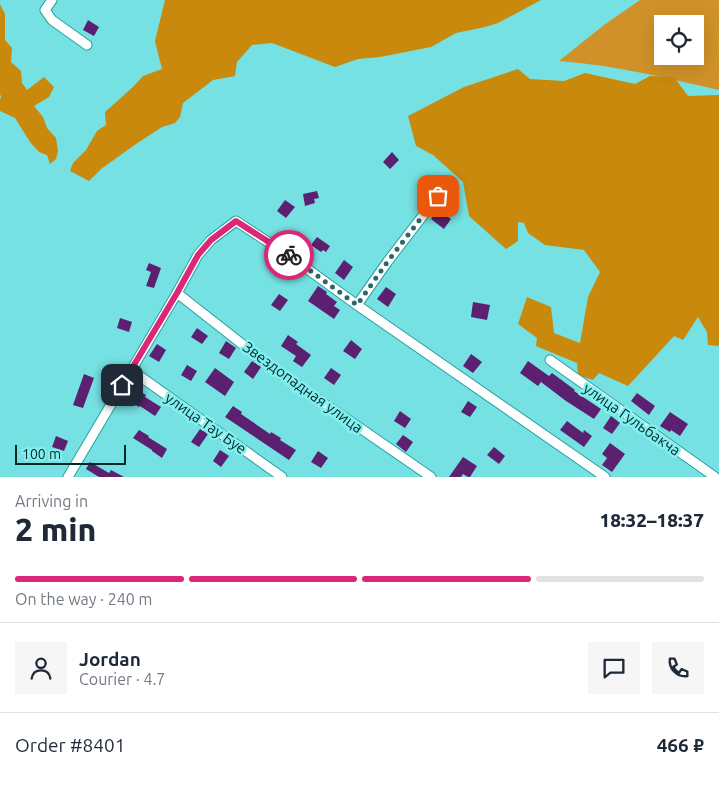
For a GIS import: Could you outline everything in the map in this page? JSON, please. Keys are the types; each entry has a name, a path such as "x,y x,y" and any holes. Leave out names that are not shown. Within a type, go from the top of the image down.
{"street":[{"path":"52,0 46,10 52,20 87,45"},
{"path":"357,305 438,196"},
{"path":"68,477 198,255 211,240 236,221 291,256 357,305 605,477"},
{"name":"Звездопадная улица","path":"177,293 270,366 431,477"},
{"name":"улица Гульбакча","path":"550,360 716,477"},
{"name":"улица Тау Буе","path":"131,370 282,477"}],"shaded area":[{"path":"165,0 541,0 498,23 456,33 431,47 380,57 358,59 335,67 272,43 252,45 237,62 235,76 213,80 183,103 180,117 175,123 162,127 136,144 101,169 89,181 70,171 73,163 86,150 97,131 106,125 105,112 143,76 162,69 155,41"},
{"path":"640,0 719,0 719,90 620,69 559,61 604,25"},
{"path":"0,4 5,14 5,40 12,48 11,62 21,71 22,83 27,90 44,77 54,87 49,97 34,106 43,117 47,128 56,138 58,151 56,159 50,164 47,155 39,152 30,142 15,118 0,111"},
{"path":"518,69 530,79 564,81 585,73 635,84 650,76 674,77 688,96 719,95 719,346 708,345 707,332 698,317 683,340 674,336 628,386 599,373 593,380 578,375 577,363 536,346 537,338 518,324 527,297 551,307 554,333 580,343 588,297 600,272 584,250 545,245 528,233 524,223 518,222 518,241 506,249 469,216 463,182 433,155 416,146 408,116 464,87"}],"building":[{"path":"88,20 99,27 94,36 83,30"},
{"path":"392,152 399,160 390,169 383,162"},
{"path":"317,191 319,198 314,199 315,203 305,206 303,194"},
{"path":"285,200 295,207 286,218 277,211"},
{"path":"438,209 451,219 444,229 431,219"},
{"path":"317,237 330,246 326,252 323,250 321,252 311,245"},
{"path":"344,260 353,267 344,280 335,273"},
{"path":"149,263 161,268 154,288 146,286 151,272 146,270"},
{"path":"318,286 337,302 334,306 340,310 334,319 308,301"},
{"path":"386,287 396,294 388,307 377,299"},
{"path":"279,294 288,300 280,311 271,305"},
{"path":"473,302 490,305 487,320 471,317"},
{"path":"120,318 132,322 129,332 117,328"},
{"path":"197,328 208,336 202,344 191,337"},
{"path":"288,335 298,342 296,344 311,355 302,367 293,361 296,356 281,346"},
{"path":"351,340 362,349 355,359 343,351"},
{"path":"226,341 236,348 229,359 219,353"},
{"path":"157,344 166,350 159,362 149,356"},
{"path":"471,354 482,362 473,373 463,366"},
{"path":"252,361 261,367 253,379 244,372"},
{"path":"528,361 549,376 552,373 601,409 594,419 541,382 538,386 520,373"},
{"path":"187,365 197,371 191,381 181,375"},
{"path":"215,368 234,382 225,396 205,382"},
{"path":"331,368 341,375 334,385 324,378"},
{"path":"84,374 94,378 83,408 73,405"},
{"path":"130,385 161,407 155,416 122,397"},
{"path":"637,393 655,406 649,415 631,401"},
{"path":"468,401 477,407 470,417 461,412"},
{"path":"233,406 242,412 241,414 270,434 271,432 281,438 280,440 296,450 289,460 225,417"},
{"path":"400,411 411,419 405,428 394,421"},
{"path":"670,412 688,424 680,436 660,426"},
{"path":"611,416 620,423 612,434 603,428"},
{"path":"567,421 583,433 584,430 592,436 584,447 560,430"},
{"path":"200,429 208,434 199,447 191,442"},
{"path":"139,430 167,449 162,458 133,438"},
{"path":"403,435 413,442 406,452 396,444"},
{"path":"56,436 68,441 64,451 52,447"},
{"path":"610,443 625,454 612,472 602,465 607,458 602,454"},
{"path":"494,447 505,456 499,464 487,455"},
{"path":"220,450 229,456 221,467 213,461"},
{"path":"318,451 328,458 321,468 311,462"},
{"path":"463,457 477,466 470,477 463,474 461,477 449,477"},
{"path":"90,462 109,473 111,470 124,477 99,477 86,469"}],"way so far":[{"path":"289,255 357,305 438,196"}],"route":[{"path":"122,385 198,255 211,240 236,221 289,255"}]}
